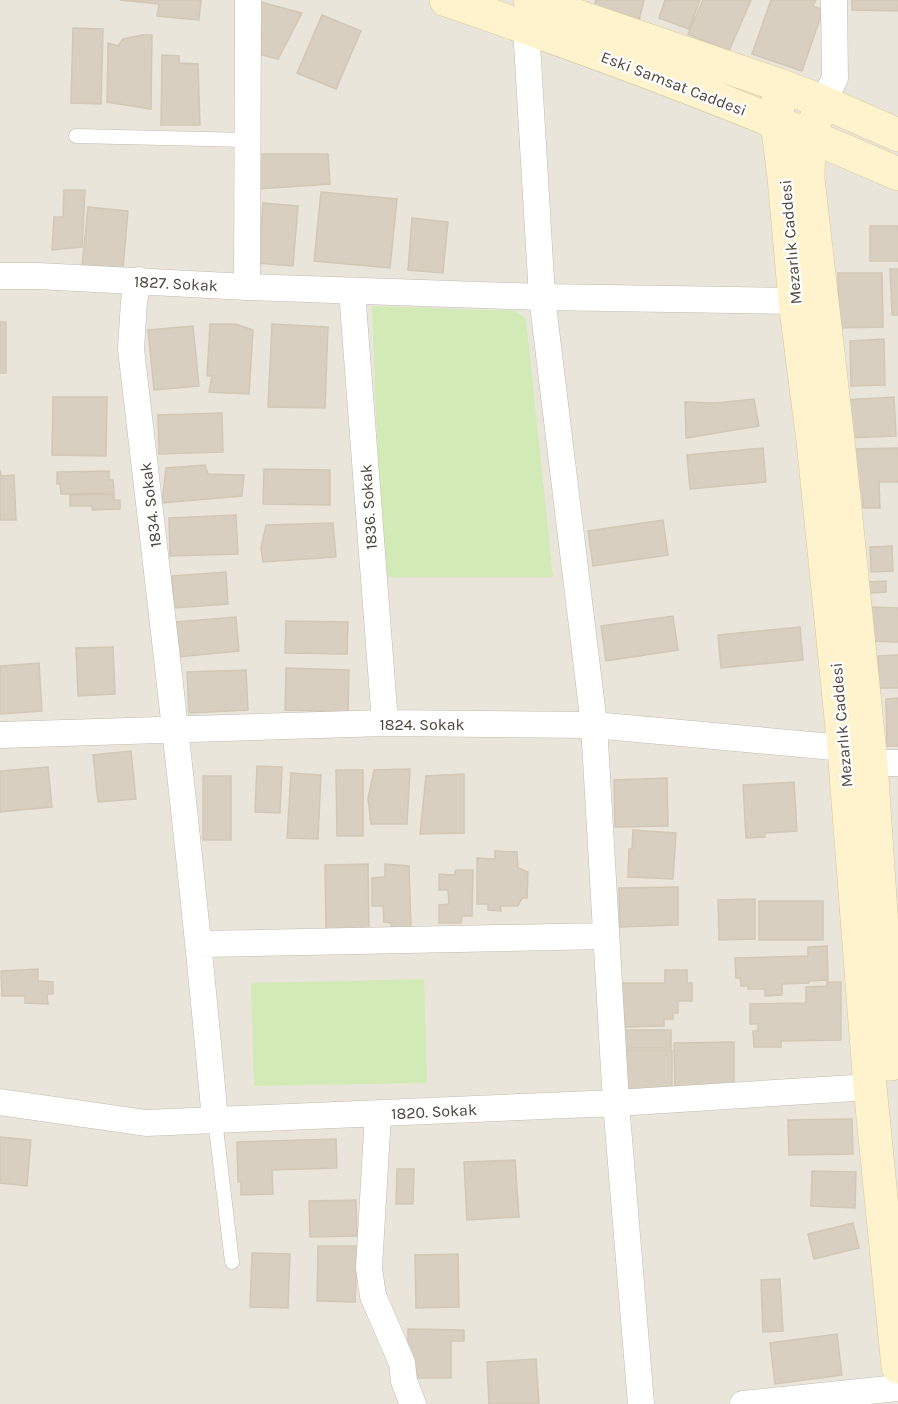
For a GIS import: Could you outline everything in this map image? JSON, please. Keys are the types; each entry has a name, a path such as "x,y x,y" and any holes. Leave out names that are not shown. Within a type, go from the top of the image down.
{"street":[{"path":"247,287 248,0"},
{"name":"Eski Samsat Caddesi","path":"446,0 528,14 779,85 898,135"},
{"path":"824,102 835,78 834,0"},
{"path":"528,14 542,297 594,725 616,1103 641,1404"},
{"name":"Eski Samsat Caddesi","path":"528,14 898,174"},
{"name":"Mezarlık Caddesi","path":"779,85 777,123 795,301 813,441 871,758 870,1087 898,1367"},
{"name":"Mezarlık Caddesi","path":"824,102 809,135 808,179 871,758 892,1087 898,1140"},
{"name":"1827. Sokak","path":"0,276 542,297 795,301"},
{"name":"1834. Sokak","path":"139,280 134,301 131,349 200,944 215,1120"},
{"name":"1836. Sokak","path":"352,291 385,723"},
{"name":"1824. Sokak","path":"0,735 385,723 594,725 871,758"},
{"path":"200,944 606,936"},
{"name":"1820. Sokak","path":"0,1102 146,1123 616,1103 870,1087"},
{"path":"378,1114 369,1268 373,1296 402,1364 404,1381 413,1404"},
{"path":"743,1404 898,1388"}],"lane":[{"path":"76,136 248,140"},
{"path":"215,1120 232,1262"}],"shaded area":[{"path":"0,0 898,0 898,1404 0,1404"}],"green space":[{"path":"372,306 515,311 526,319 553,577 386,577 379,483"},
{"path":"424,979 427,1083 254,1086 251,983"}],"building":[{"path":"120,0 201,0 199,20 157,16 159,4"},
{"path":"596,0 644,0 639,21 593,9"},
{"path":"665,0 700,0 689,29 659,18"},
{"path":"703,0 751,0 729,51 688,34"},
{"path":"771,0 816,0 813,6 823,10 802,71 752,54"},
{"path":"852,0 898,0 898,11 852,10"},
{"path":"257,1 302,13 278,59 251,52"},
{"path":"322,15 361,31 336,89 297,73"},
{"path":"73,28 103,29 101,104 71,103"},
{"path":"152,35 151,109 107,102 108,43 118,46 123,39"},
{"path":"162,55 179,56 179,63 198,64 200,125 161,125"},
{"path":"259,154 328,154 330,184 258,189"},
{"path":"64,190 85,190 82,247 52,250 54,217 63,217"},
{"path":"321,192 397,199 390,268 314,261"},
{"path":"263,203 298,206 293,266 258,263"},
{"path":"88,207 128,211 123,269 82,266"},
{"path":"412,218 448,222 443,273 408,270"},
{"path":"870,226 898,226 898,261 870,261"},
{"path":"890,269 898,269 898,315 892,315"},
{"path":"838,273 882,273 883,327 839,328"},
{"path":"0,322 6,322 6,373 0,373"},
{"path":"210,324 236,324 253,330 249,394 209,392 212,376 207,376"},
{"path":"272,324 328,327 325,408 268,407"},
{"path":"193,326 199,386 154,390 148,330"},
{"path":"884,339 885,385 851,386 850,341"},
{"path":"53,397 107,397 106,456 52,455"},
{"path":"894,397 896,436 847,438 845,400"},
{"path":"754,399 759,426 686,438 685,402 716,403"},
{"path":"222,413 223,452 159,454 158,415"},
{"path":"763,448 766,482 690,489 687,455"},
{"path":"898,448 898,482 879,482 880,508 863,508 862,491 853,491 851,449"},
{"path":"205,465 208,474 244,475 242,496 162,503 166,468"},
{"path":"264,469 330,470 330,505 263,504"},
{"path":"0,470 1,476 14,475 16,520 0,520"},
{"path":"109,471 109,480 113,480 114,493 61,494 60,484 57,484 57,472"},
{"path":"114,494 114,500 120,500 120,509 92,510 92,506 70,506 70,495"},
{"path":"236,515 238,554 170,556 169,518"},
{"path":"663,520 668,555 593,566 588,531"},
{"path":"333,523 336,557 263,562 261,548 266,525"},
{"path":"892,546 893,571 871,572 870,547"},
{"path":"226,572 228,604 174,608 172,576"},
{"path":"886,581 886,592 868,593 867,582"},
{"path":"871,607 898,608 898,642 870,641"},
{"path":"673,616 678,650 606,661 601,626"},
{"path":"236,617 239,651 178,657 175,622"},
{"path":"286,621 348,622 347,654 285,653"},
{"path":"800,627 803,660 721,668 718,635"},
{"path":"113,647 115,694 78,696 76,648"},
{"path":"898,655 898,688 879,688 878,656"},
{"path":"39,663 42,711 0,714 0,666"},
{"path":"286,668 349,670 348,712 285,710"},
{"path":"246,670 248,710 189,713 187,672"},
{"path":"898,698 898,746 887,746 886,699"},
{"path":"131,751 136,799 98,802 93,755"},
{"path":"257,766 282,767 280,813 255,812"},
{"path":"48,767 52,807 0,812 0,771"},
{"path":"410,769 407,824 371,824 368,798 374,770"},
{"path":"336,770 363,770 363,836 337,836"},
{"path":"291,773 321,775 318,839 287,838"},
{"path":"464,774 464,833 420,834 426,776"},
{"path":"203,776 231,776 231,840 203,840"},
{"path":"667,778 668,826 615,827 614,780"},
{"path":"794,782 797,831 765,833 765,837 746,838 743,785"},
{"path":"633,830 676,833 673,879 628,877 629,849 632,849"},
{"path":"495,851 517,852 518,868 528,872 527,898 522,898 518,906 500,906 501,911 488,910 488,904 477,904 477,858 495,859"},
{"path":"368,864 369,929 326,929 325,865"},
{"path":"385,864 409,866 411,929 391,929 391,923 384,922 383,906 372,906 372,878 385,877"},
{"path":"456,870 473,870 472,916 462,916 461,923 439,923 439,905 449,904 448,890 439,890 439,874 454,875"},
{"path":"678,887 678,925 620,927 619,888"},
{"path":"755,899 755,939 719,940 718,900"},
{"path":"759,901 823,901 823,940 759,940"},
{"path":"827,946 828,980 782,984 782,995 765,996 765,989 748,989 748,986 741,986 740,978 736,978 735,958 808,956 808,947"},
{"path":"38,969 38,981 53,982 53,994 47,994 48,1004 25,1003 25,996 2,996 1,971"},
{"path":"665,970 687,970 687,983 692,983 692,1001 678,1001 678,1013 673,1013 673,1019 664,1019 664,1026 623,1027 622,983 665,983"},
{"path":"827,982 841,982 841,1040 781,1041 781,1047 754,1047 753,1031 758,1031 758,1024 750,1024 750,1004 806,1003 806,987 827,986"},
{"path":"624,1030 671,1030 671,1048 624,1048"},
{"path":"734,1042 734,1093 675,1093 674,1043"},
{"path":"623,1050 672,1050 672,1093 623,1094"},
{"path":"852,1119 853,1154 789,1155 788,1120"},
{"path":"0,1137 31,1140 27,1186 0,1183"},
{"path":"336,1139 337,1168 272,1170 273,1194 241,1195 241,1182 238,1182 237,1142"},
{"path":"515,1160 519,1217 467,1220 464,1162"},
{"path":"397,1169 414,1169 413,1204 396,1204"},
{"path":"812,1171 856,1172 855,1208 811,1206"},
{"path":"356,1200 357,1236 310,1237 309,1201"},
{"path":"853,1223 859,1248 814,1259 808,1234"},
{"path":"318,1246 357,1246 355,1302 317,1301"},
{"path":"252,1253 290,1254 288,1308 250,1307"},
{"path":"458,1254 459,1307 416,1308 415,1255"},
{"path":"780,1279 783,1331 763,1332 761,1280"},
{"path":"408,1329 464,1330 464,1341 451,1341 451,1378 408,1378"},
{"path":"837,1334 842,1375 775,1384 770,1343"},
{"path":"536,1359 539,1404 489,1404 487,1362"}]}
